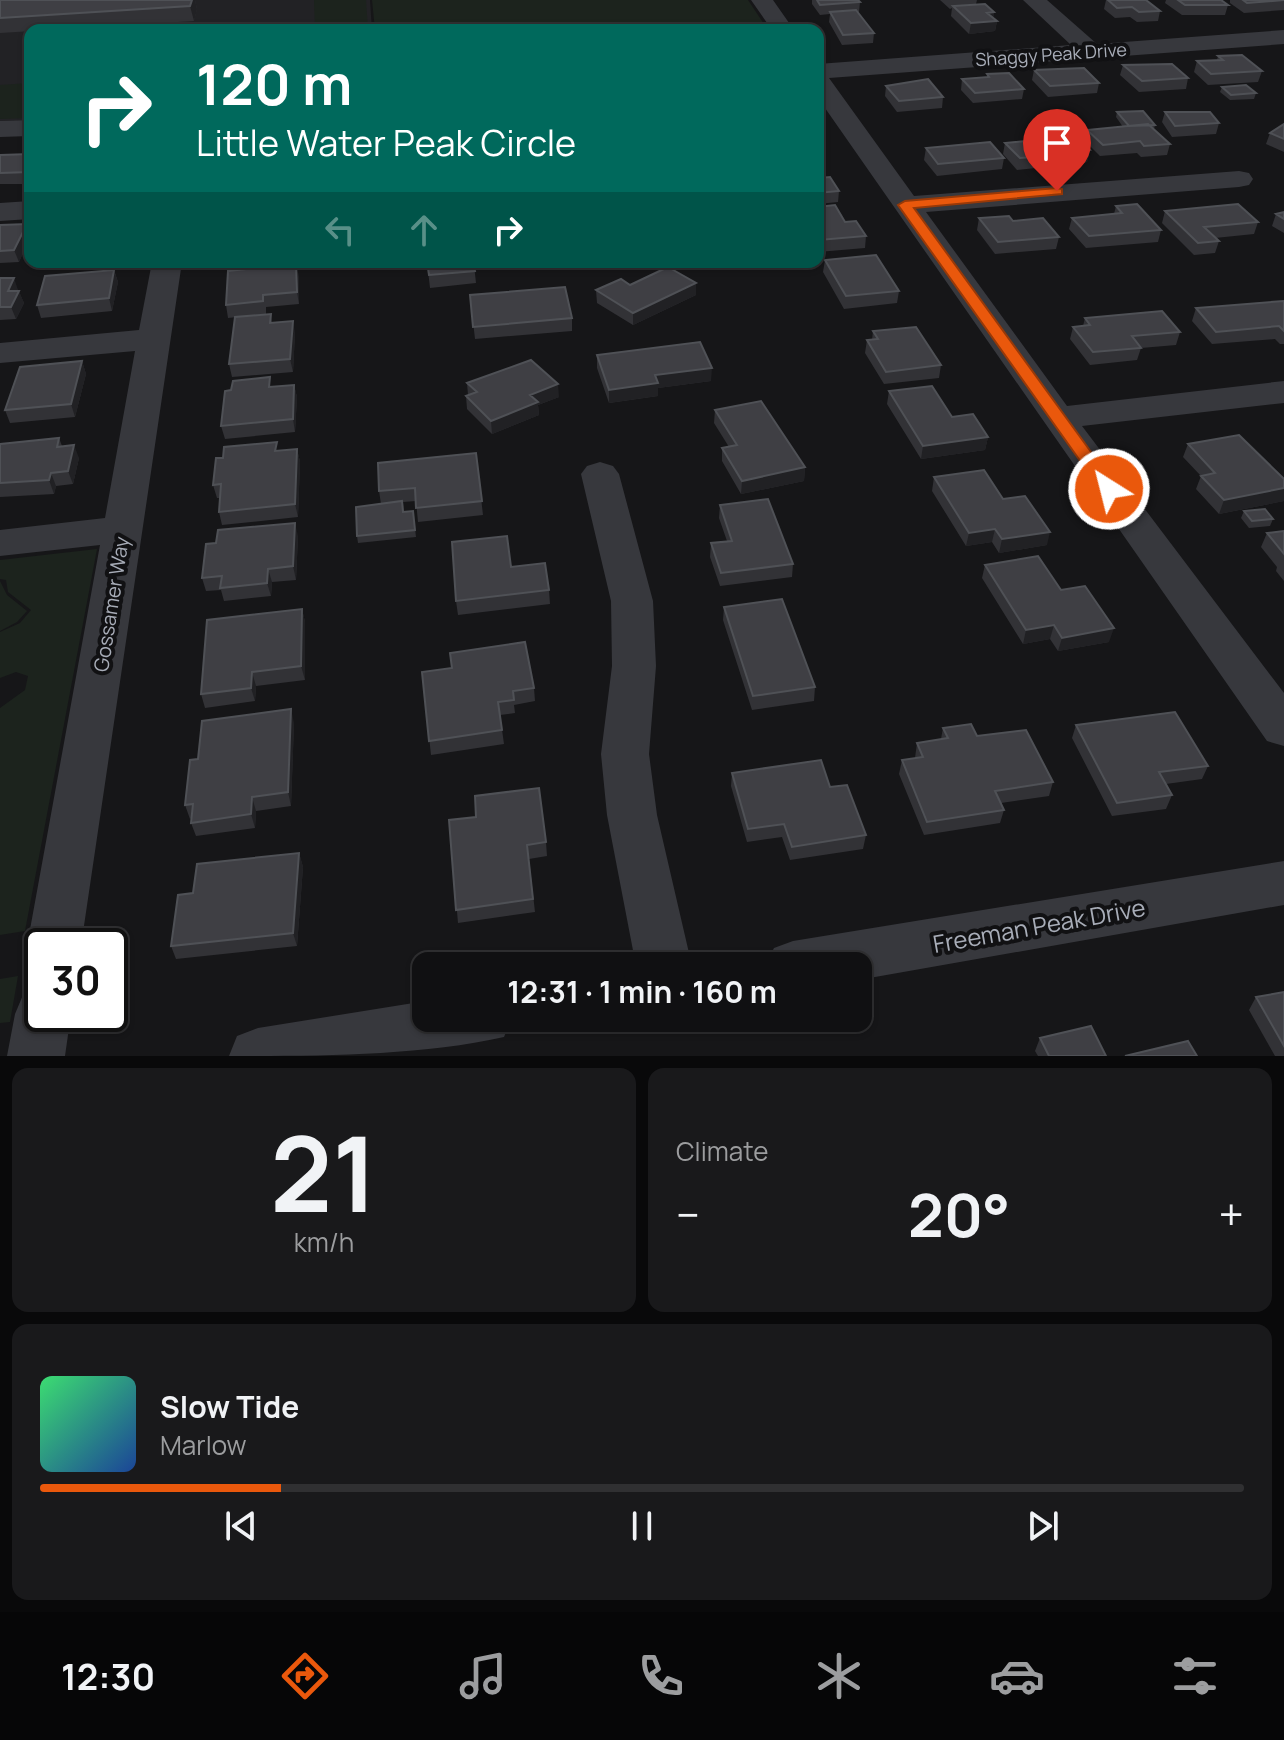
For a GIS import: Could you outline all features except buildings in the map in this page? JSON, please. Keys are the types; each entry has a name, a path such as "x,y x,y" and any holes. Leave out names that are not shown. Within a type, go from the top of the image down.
{"street":[{"path":"762,0 779,24"},
{"path":"1034,0 1091,51"},
{"name":"Shaggy Peak Drive","path":"824,71 1284,37"},
{"path":"824,89 1057,418 1284,728"},
{"path":"0,129 24,128"},
{"path":"905,205 1180,180 1239,179"},
{"path":"0,212 24,210"},
{"name":"Gossamer Way","path":"57,928 166,268"},
{"path":"0,353 155,339"},
{"path":"1057,418 1284,392"},
{"path":"600,474 632,601 634,666 626,725 627,769 632,815 661,952"},
{"path":"0,543 123,529"},
{"name":"Freeman Peak Drive","path":"872,953 1284,883"},
{"path":"258,1056 412,1030"},
{"path":"36,1056 40,1032"}],"shaded area":[{"path":"0,0 370,0 372,24 24,24 24,120 0,121"},
{"path":"314,0 366,0 368,24 315,24"},
{"path":"372,0 748,0 764,24 374,24"},
{"path":"24,83 24,118 0,119 0,85"},
{"path":"97,549 26,928 24,931 0,935 0,708 25,690 28,676 16,672 0,678 0,632 20,623 31,610 8,592 6,580 0,579 0,560"},
{"path":"0,581 7,595 27,611 17,622 0,631"},
{"path":"18,976 10,1022 0,1023 0,979"}],"route":[{"path":"1057,191 905,205 1109,489"}]}
